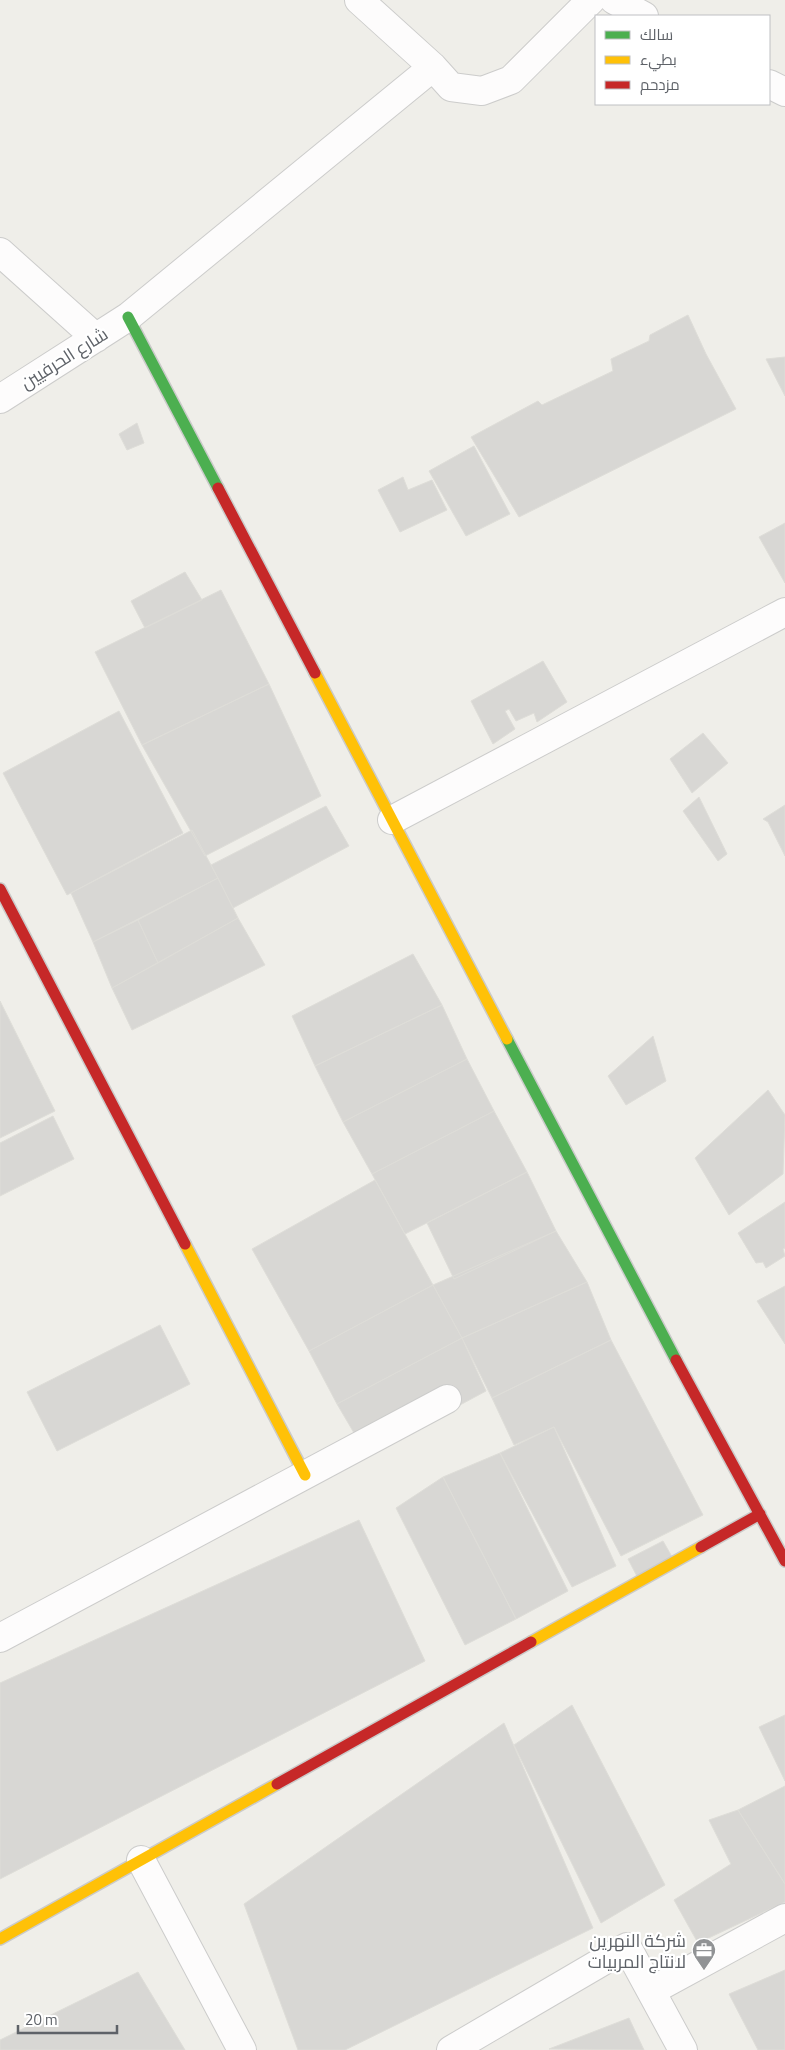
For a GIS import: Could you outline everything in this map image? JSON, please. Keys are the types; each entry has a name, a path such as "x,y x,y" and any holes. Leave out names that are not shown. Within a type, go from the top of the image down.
{"street":[{"path":"359,0 433,67 451,87 482,92 511,80 591,0"},
{"path":"614,0 642,15"},
{"name":"شارع الحرفيين","path":"0,399 128,317 433,67"},
{"path":"770,84 785,92"},
{"path":"0,252 96,338"},
{"path":"128,317 649,1309 785,1561"},
{"path":"392,820 785,612"},
{"path":"0,890 305,1475"},
{"path":"6,1626 305,1475 448,1399"},
{"path":"0,1939 760,1514"},
{"path":"141,1860 242,2050"},
{"path":"651,1991 785,1918"},
{"path":"451,2050 627,1947 684,2050"}],"building":[{"path":"688,315 706,354 736,409 519,517 471,437 538,401 542,405 613,371 611,359 649,341 650,335"},
{"path":"785,357 785,396 766,359"},
{"path":"137,423 144,443 127,450 119,434"},
{"path":"474,446 510,514 466,536 429,471"},
{"path":"403,477 408,490 432,480 447,510 400,532 378,490"},
{"path":"785,523 785,583 759,537"},
{"path":"185,572 202,600 145,628 131,601"},
{"path":"221,590 269,684 142,745 95,652"},
{"path":"543,661 567,702 537,722 534,713 516,721 509,709 505,711 515,729 493,744 471,701"},
{"path":"269,684 321,796 205,856 142,745"},
{"path":"119,711 183,833 67,895 3,773"},
{"path":"703,733 728,763 692,793 670,759"},
{"path":"699,797 727,854 718,861 683,811"},
{"path":"785,805 785,856 768,822 763,819"},
{"path":"326,806 349,846 233,908 211,865"},
{"path":"192,830 218,878 93,942 71,893"},
{"path":"218,878 238,918 158,963 138,920"},
{"path":"238,918 265,965 132,1030 112,988"},
{"path":"138,920 158,963 112,988 93,942"},
{"path":"413,954 442,1005 315,1066 292,1016"},
{"path":"0,1001 55,1111 0,1138"},
{"path":"442,1005 467,1059 343,1122 315,1066"},
{"path":"653,1036 666,1081 626,1105 608,1076"},
{"path":"467,1059 494,1111 372,1174 343,1122"},
{"path":"768,1090 785,1115 783,1174 729,1215 695,1158"},
{"path":"494,1111 527,1172 405,1234 372,1174"},
{"path":"53,1116 74,1159 0,1196 0,1143"},
{"path":"527,1172 556,1231 454,1279 427,1223"},
{"path":"375,1180 433,1285 309,1351 252,1249"},
{"path":"785,1202 785,1248 783,1249 785,1256 766,1268 763,1262 756,1263 738,1233"},
{"path":"556,1231 587,1282 462,1338 433,1285"},
{"path":"587,1282 611,1340 492,1398 462,1338"},
{"path":"433,1285 462,1338 337,1404 309,1351"},
{"path":"785,1286 785,1344 757,1301"},
{"path":"160,1325 190,1384 57,1451 27,1392"},
{"path":"462,1338 486,1391 367,1455 337,1404"},
{"path":"611,1340 703,1515 621,1556 554,1427 514,1445 492,1398"},
{"path":"554,1427 616,1566 572,1587 500,1453"},
{"path":"500,1453 568,1591 516,1619 443,1477"},
{"path":"443,1477 516,1619 465,1645 396,1508"},
{"path":"359,1520 425,1661 0,1879 0,1683"},
{"path":"663,1541 675,1562 640,1582 628,1559"},
{"path":"572,1705 665,1885 601,1923 514,1745"},
{"path":"785,1715 785,1781 759,1727"},
{"path":"504,1723 593,1928 345,2050 298,2050 244,1904"},
{"path":"785,1786 785,1884 738,1810"},
{"path":"738,1810 785,1884 785,1902 698,1943 674,1900 731,1864 709,1820"},
{"path":"785,1970 785,2050 758,2050 729,1994"},
{"path":"138,1972 185,2050 0,2050 0,2040"},
{"path":"629,2018 644,2050 549,2049"}],"traffic: fast":[{"path":"128,317 218,488"},
{"path":"507,1039 676,1360"}],"traffic: slow":[{"path":"315,673 507,1039"},
{"path":"185,1244 305,1475"},
{"path":"531,1642 701,1547"},
{"path":"0,1939 277,1784"}],"traffic: jam":[{"path":"218,488 315,673"},
{"path":"0,889 185,1244"},
{"path":"676,1360 785,1561"},
{"path":"701,1547 760,1514"},
{"path":"277,1784 531,1642"}],"place":[{"name":"شركة النهرين لانتاج المربيات","path":"704,1971"}]}
